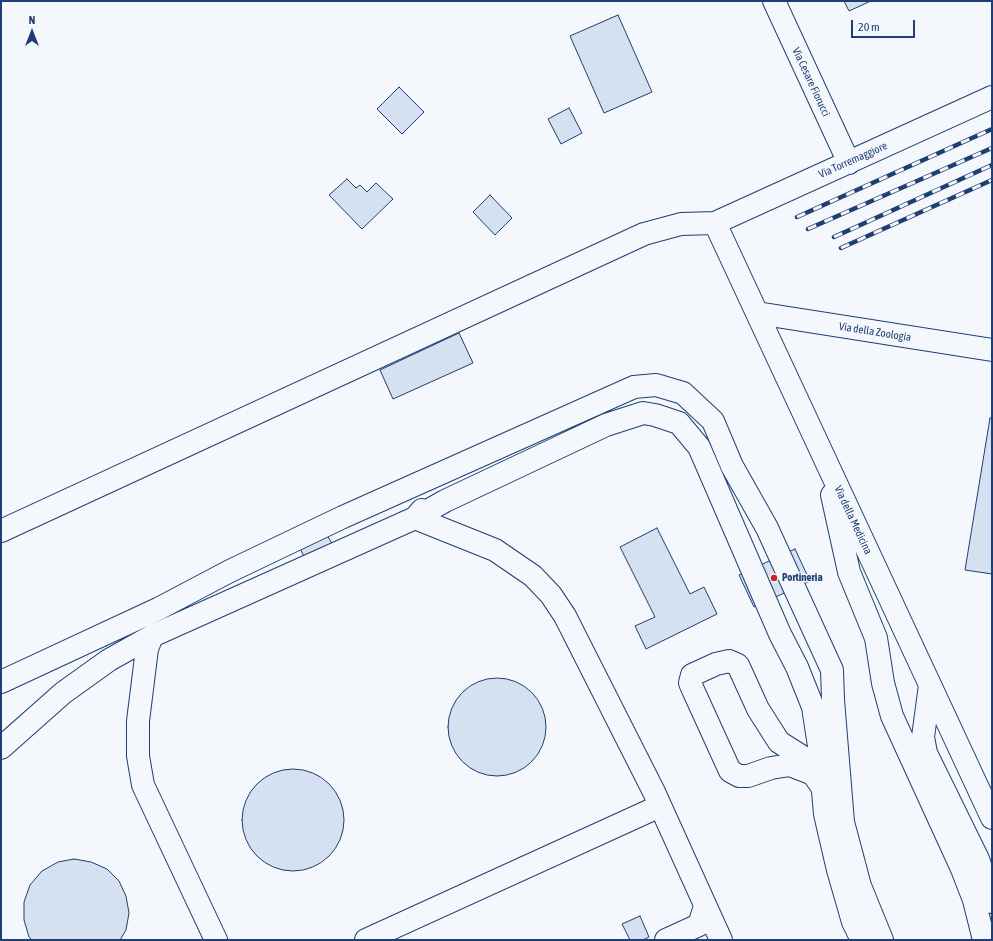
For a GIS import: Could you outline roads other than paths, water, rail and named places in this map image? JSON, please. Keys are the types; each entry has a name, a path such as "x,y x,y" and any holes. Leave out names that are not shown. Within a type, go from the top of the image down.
{"street":[{"name":"Via Cesare Fiorucci","path":"774,1 849,162"},
{"name":"Via Torremaggiore","path":"715,223 992,97"},
{"name":"Via della Medicina","path":"715,223 992,818"},
{"path":"1,531 644,234 681,224 715,223"},
{"name":"Via della Zoologia","path":"757,314 992,350"},
{"path":"1,682 158,609 237,567 350,514 634,387 656,385 683,393 713,421 732,466 767,528 832,670 833,700 831,790 825,814 838,870 853,922 862,940"},
{"path":"1,748 63,693 109,660 152,636 416,518 445,501 606,425 643,413 655,415 679,422 699,447 780,634 798,667 813,707 821,764 843,822 860,886 882,940"},
{"path":"416,518 445,482 470,461 495,449"},
{"path":"824,456 849,572 876,638 883,683 892,716 962,869 974,900 983,930 984,940"},
{"path":"416,518 495,550 533,576 551,595 565,616 654,792 721,940"},
{"path":"152,636 147,649 138,721 138,756 143,784 216,940"},
{"path":"821,764 809,761 779,742 758,709 738,665 729,661 716,664 692,676 690,683 730,771 739,776 748,776 771,768 790,765 814,774 831,790"},
{"path":"930,685 923,736 926,752 978,859 992,902"},
{"path":"756,774 770,765 779,756 779,742"},
{"path":"366,940 660,806"},
{"path":"666,940 699,925 705,906"}],"railway":[{"path":"797,217 992,129"},
{"path":"808,229 992,148"},
{"path":"834,237 992,165"},
{"path":"841,248 992,180"}],"place":[{"name":"Portineria","path":"774,578"}]}
